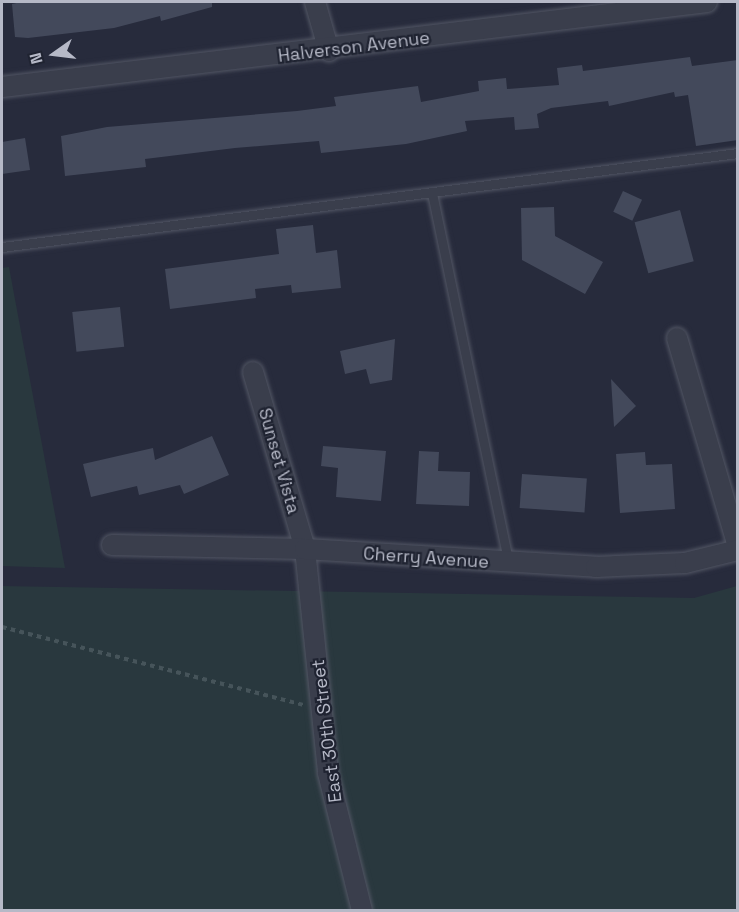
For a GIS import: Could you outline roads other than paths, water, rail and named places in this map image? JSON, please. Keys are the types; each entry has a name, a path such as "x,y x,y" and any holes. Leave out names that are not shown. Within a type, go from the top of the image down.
{"street":[{"path":"315,2 329,51"},
{"name":"Halverson Avenue","path":"2,87 329,51 707,2"},
{"path":"677,338 738,549"},
{"name":"Sunset Vista","path":"254,372 305,549"},
{"name":"Cherry Avenue","path":"112,545 305,549 508,564 685,563 738,549"},
{"name":"East 30th Street","path":"305,549 328,773 362,910"}],"lane":[{"path":"2,247 738,153"},
{"path":"432,193 508,564"}]}
